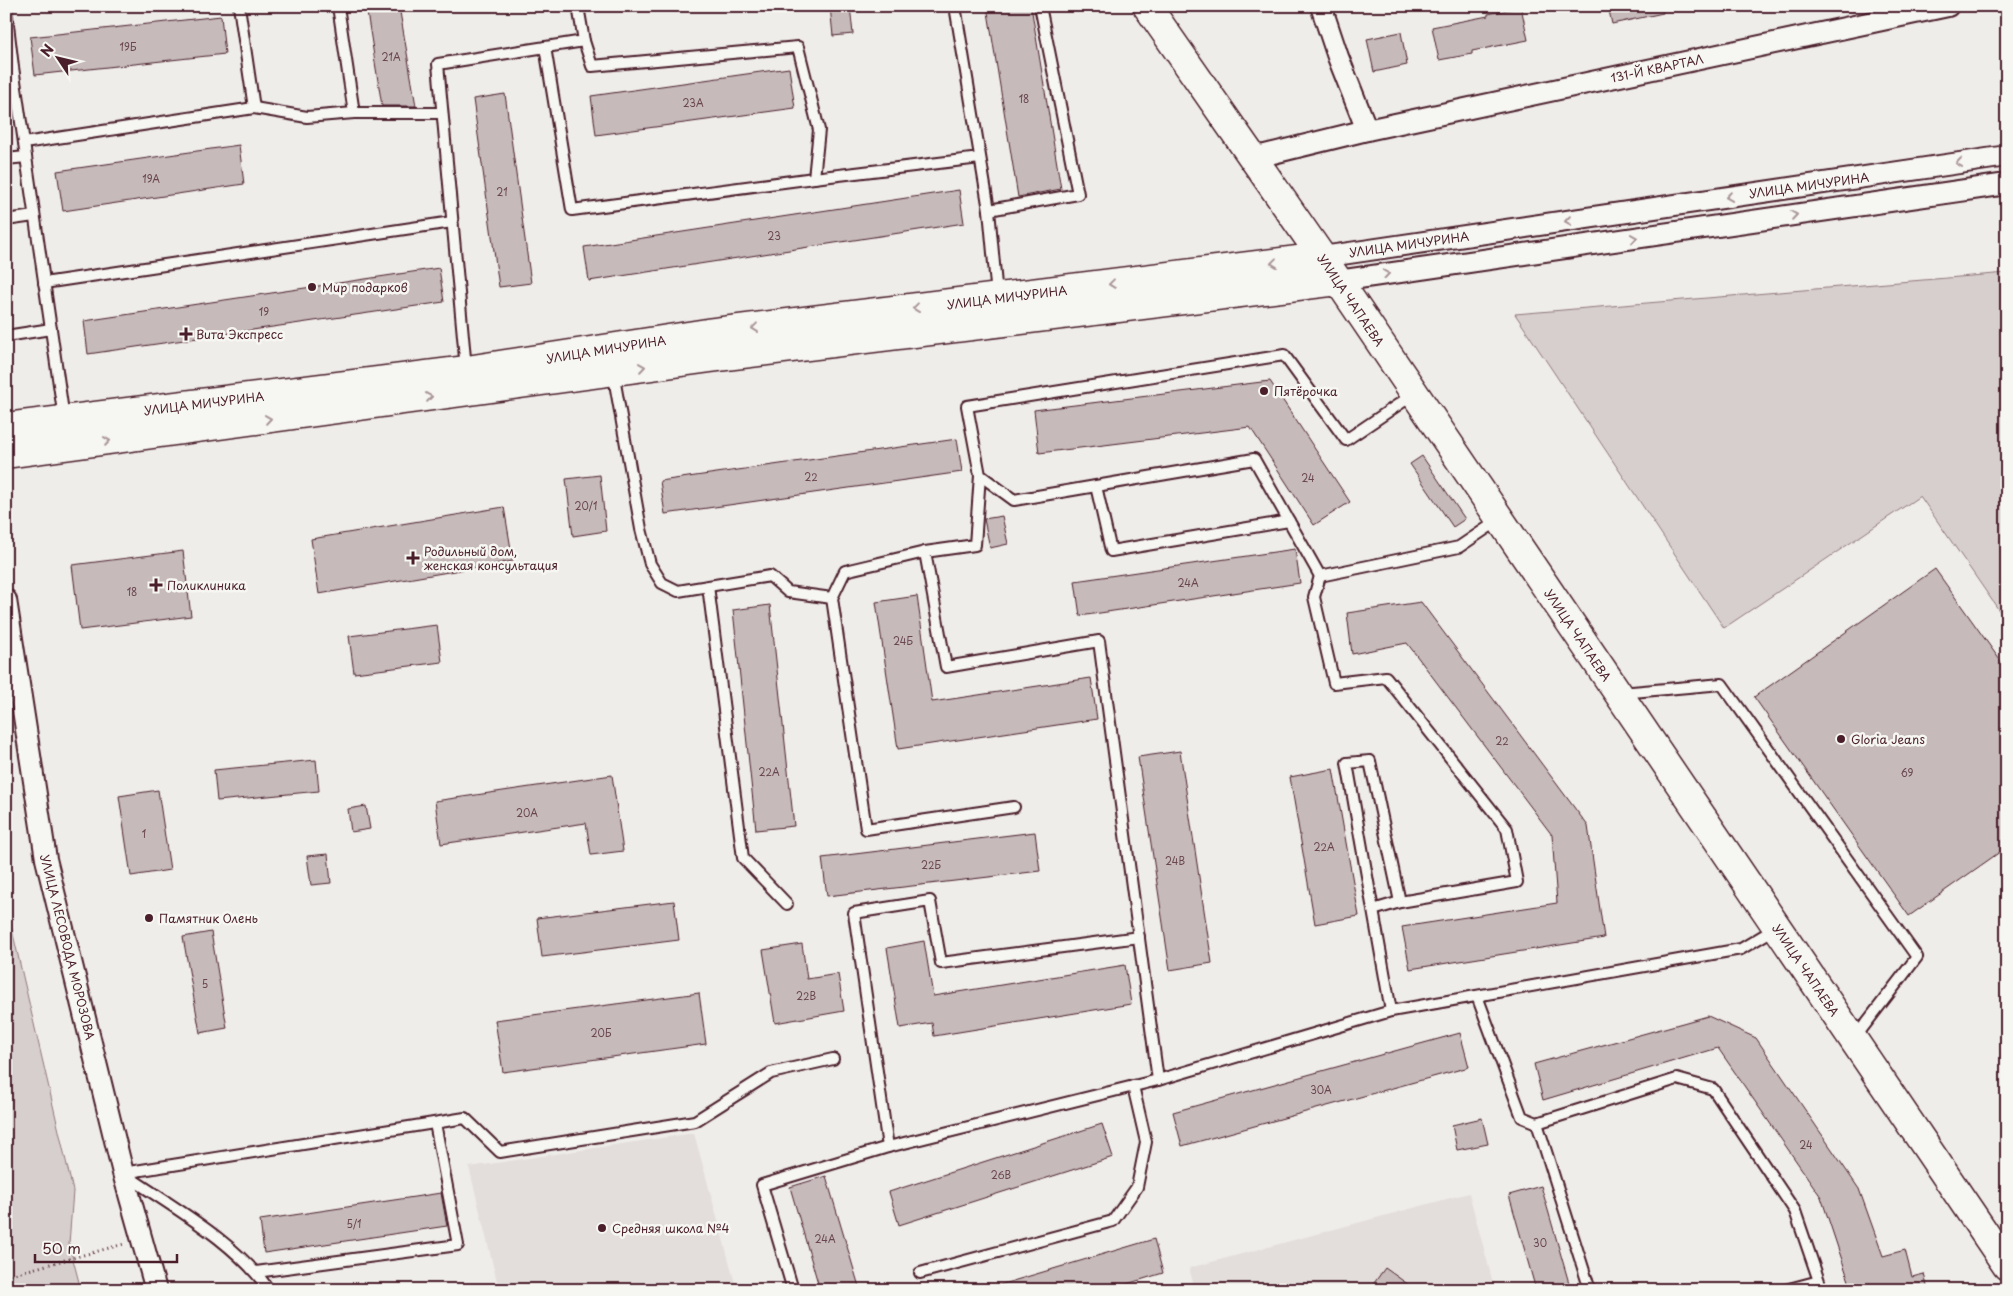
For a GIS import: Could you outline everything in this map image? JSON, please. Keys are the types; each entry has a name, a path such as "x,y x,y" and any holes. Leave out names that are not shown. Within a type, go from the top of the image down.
{"street":[{"name":"УЛИЦА ЧАПАЕВА","path":"1147,6 1338,280 2007,1266"},
{"path":"1321,6 1338,57 1367,130"},
{"name":"131-Й КВАРТАЛ","path":"1253,158 1367,130 1948,6"},
{"name":"УЛИЦА МИЧУРИНА","path":"6,454 66,434 707,333 1322,257 2007,156"},
{"name":"УЛИЦА МИЧУРИНА","path":"6,427 66,434 613,371 1338,280 2007,184"},
{"name":"УЛИЦА ЛЕСОВОДА МОРОЗОВА","path":"6,600 46,859 123,1173 156,1290"}],"lane":[{"path":"239,6 254,108"},
{"path":"338,6 354,112"},
{"path":"578,6 584,41 592,66 798,47 819,130 814,178"},
{"path":"954,6 989,210 997,298"},
{"path":"989,210 1078,194 1040,6"},
{"path":"6,8 10,68 26,157 66,434"},
{"path":"467,370 438,64 584,41"},
{"path":"544,47 572,210 980,158"},
{"path":"24,144 254,108 307,117 354,112 442,113"},
{"path":"6,160 26,157"},
{"path":"6,220 34,216"},
{"path":"44,283 452,222"},
{"path":"6,336 50,329"},
{"path":"1014,807 866,829 832,598 845,572 925,552 974,546 980,475 967,406 1284,355 1346,440 1414,394"},
{"path":"613,371 641,529 650,564 662,583 678,591 770,576 788,592 832,598"},
{"path":"980,475 1014,500 1254,459 1320,576 1314,597 1334,683 1386,677 1506,829 1517,882 1400,902 1373,910"},
{"path":"1096,486 1111,550 1289,521"},
{"path":"1320,576 1459,547 1500,520"},
{"path":"925,552 946,666 1099,641 1158,1080"},
{"path":"708,586 743,858 787,904"},
{"path":"1618,693 1722,684 1917,957 1854,1040"},
{"path":"1391,1012 1347,763 1370,761 1400,902"},
{"path":"888,1147 854,913 930,902 941,963 1139,937"},
{"path":"793,1290 762,1185 888,1147 1158,1080 1391,1012 1741,948 1777,927"},
{"path":"1477,996 1522,1117 1538,1122 1677,1079 1713,1089 1795,1211 1819,1281 1785,1290"},
{"path":"123,1173 466,1118 500,1152 695,1121 772,1073 833,1060"},
{"path":"920,1272 1113,1221 1136,1187 1146,1142 1133,1086"},
{"path":"1538,1122 1590,1290"},
{"path":"256,1272 458,1245 434,1123"},
{"path":"123,1173 208,1232 256,1272 269,1290"}],"path":[{"path":"6,1276 142,1240"}],"shaded area":[{"path":"2007,273 2007,622 1920,496 1724,628 1515,314"},
{"path":"6,904 73,1191 69,1244 81,1290 6,1290"},
{"name":"Средняя школа №4","path":"694,1133 737,1290 499,1290 469,1167"},
{"path":"1469,1193 1495,1290 1195,1290 1189,1268"}],"building":[{"path":"366,6 399,6 416,106 382,106"},
{"path":"830,6 850,6 853,34 833,36"},
{"path":"987,6 1031,6 1061,189 1018,197"},
{"path":"1608,6 1662,6 1663,13 1612,24"},
{"path":"1521,7 1528,40 1472,51 1472,54 1439,60 1432,27 1488,16 1488,14"},
{"path":"221,16 225,54 35,75 30,37"},
{"path":"1401,32 1407,65 1374,72 1367,39"},
{"path":"789,68 795,108 596,135 591,96"},
{"path":"505,94 531,283 499,287 473,99"},
{"path":"239,145 244,184 63,211 57,171"},
{"path":"959,190 964,223 589,281 584,247"},
{"path":"439,268 444,302 88,354 84,321"},
{"path":"1270,381 1350,502 1314,525 1250,427 1039,453 1034,410"},
{"path":"957,439 962,472 665,514 660,481"},
{"path":"1422,456 1465,519 1453,527 1410,464"},
{"path":"600,475 606,531 573,536 566,479"},
{"path":"504,507 513,561 319,594 311,539"},
{"path":"1002,516 1008,544 990,548 984,519"},
{"path":"1295,549 1300,583 1080,616 1075,581"},
{"path":"183,551 191,616 80,630 72,565"},
{"path":"1935,569 2007,670 2007,847 1909,916 1754,697"},
{"path":"917,596 932,702 1091,678 1097,719 898,749 876,602"},
{"path":"1421,602 1588,826 1604,938 1410,969 1402,927 1557,903 1552,835 1407,643 1352,654 1347,613"},
{"path":"770,605 794,826 756,830 733,610"},
{"path":"437,625 442,662 354,673 349,636"},
{"path":"1180,751 1212,963 1170,970 1138,757"},
{"path":"316,760 319,791 217,801 214,770"},
{"path":"1333,769 1359,916 1315,924 1290,777"},
{"path":"612,775 623,851 591,855 586,823 441,844 435,801"},
{"path":"158,790 170,870 131,876 119,796"},
{"path":"366,806 370,829 351,832 348,809"},
{"path":"1035,832 1040,871 827,896 822,858"},
{"path":"328,854 331,883 311,885 307,856"},
{"path":"674,901 679,940 542,957 537,918"},
{"path":"211,932 227,1028 200,1033 183,937"},
{"path":"924,941 933,996 1125,965 1131,1004 934,1036 932,1023 900,1028 887,948"},
{"path":"802,944 807,979 838,974 844,1011 775,1023 763,950"},
{"path":"699,993 706,1044 503,1072 495,1020"},
{"path":"1708,1016 1756,1038 1859,1189 1883,1256 1905,1250 1912,1277 1924,1274 1928,1290 1852,1290 1821,1197 1718,1048 1543,1100 1534,1064"},
{"path":"1460,1033 1469,1067 1182,1146 1173,1112"},
{"path":"1482,1118 1488,1144 1457,1150 1452,1125"},
{"path":"1102,1124 1113,1157 899,1225 889,1192"},
{"path":"826,1176 860,1290 820,1290 790,1187"},
{"path":"1541,1186 1571,1290 1536,1290 1509,1195"},
{"path":"441,1193 447,1226 264,1253 260,1220"},
{"path":"1154,1239 1163,1273 1107,1290 996,1290 996,1286"},
{"path":"1385,1268 1416,1290 1369,1290"}],"place":[{"name":"Мир подарков","path":"312,287"},
{"name":"Вита Экспресс","path":"186,334"},
{"name":"Пятёрочка","path":"1264,391"},
{"name":"Родильный дом, женская консультация","path":"413,558"},
{"name":"Поликлиника","path":"156,585"},
{"name":"Gloria Jeans","path":"1841,739"},
{"name":"Памятник Олень","path":"149,918"},
{"name":"Средняя школа №4","path":"602,1228"}]}
